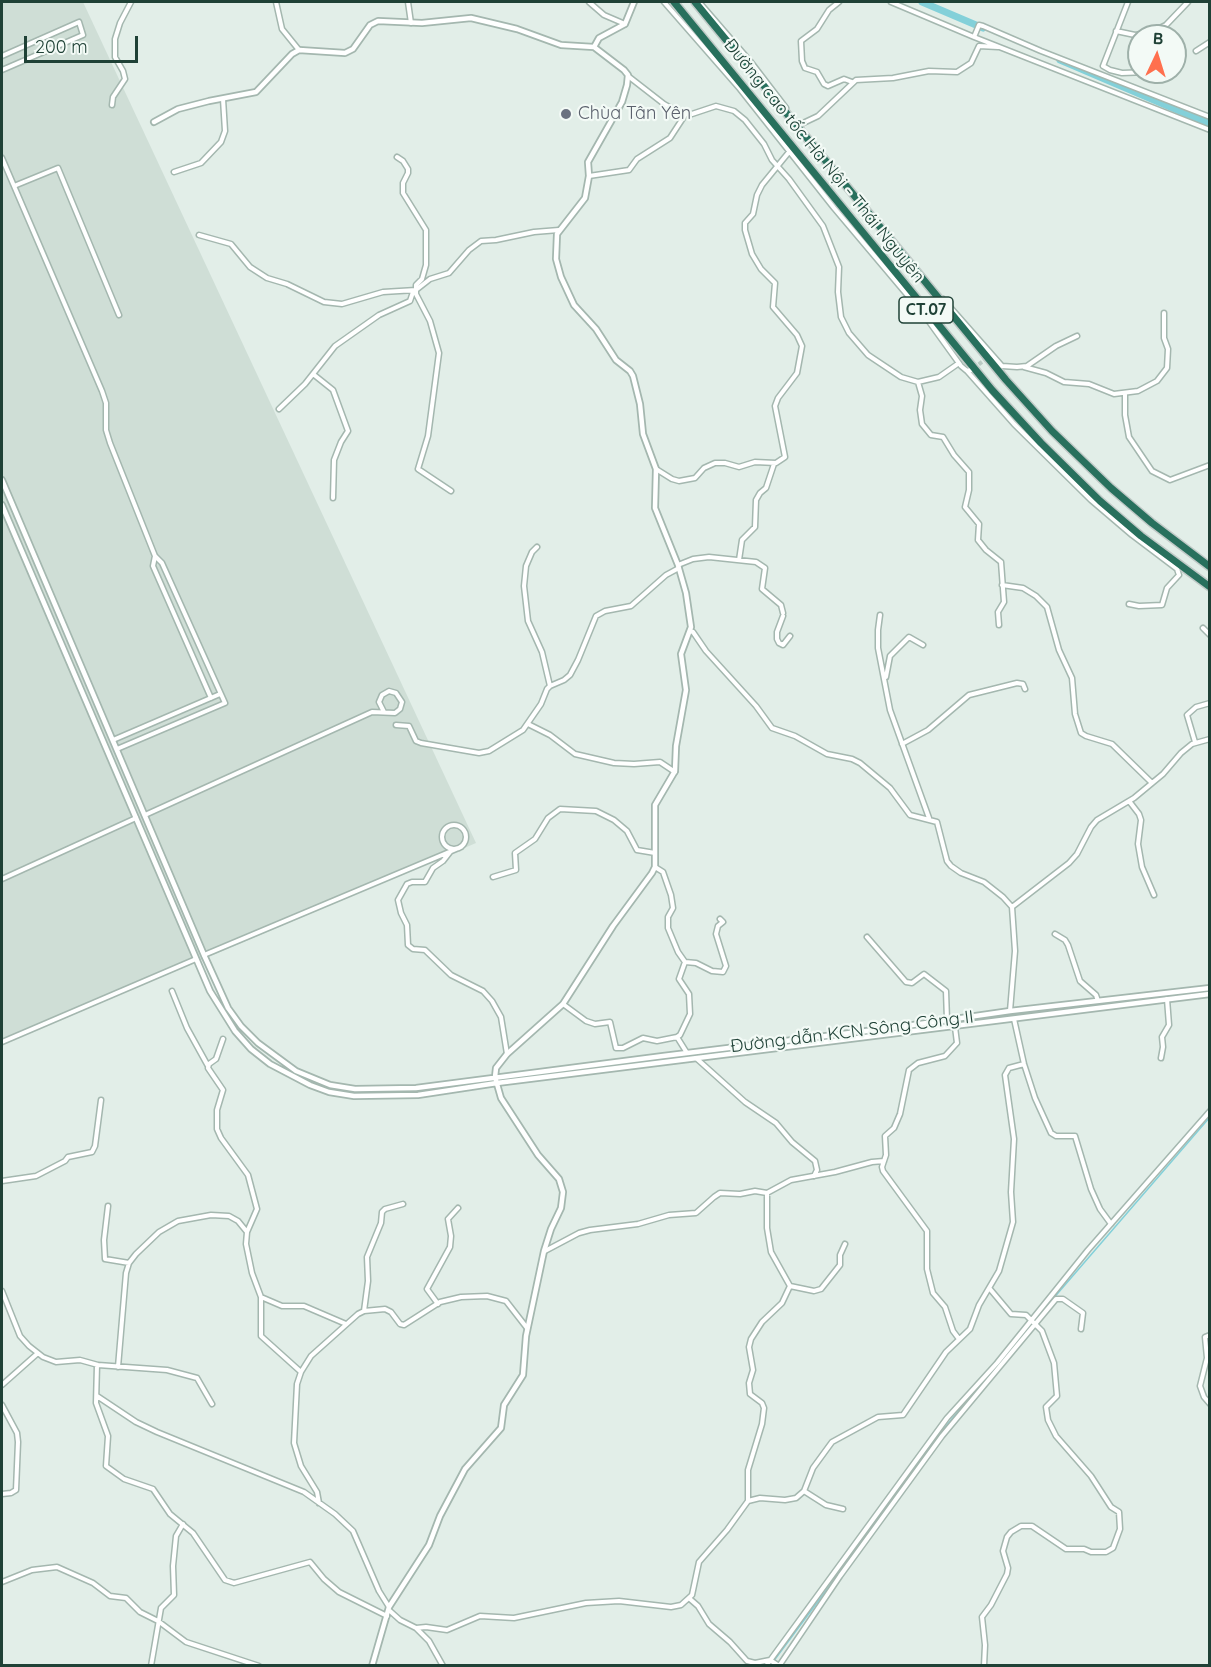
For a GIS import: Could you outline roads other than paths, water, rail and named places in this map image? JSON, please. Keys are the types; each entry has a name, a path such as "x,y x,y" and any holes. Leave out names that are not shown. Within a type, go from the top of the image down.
{"highway":[{"name":"Đường cao tốc Hà Nội - Thái Nguyên","path":"674,2 986,382 1024,425 1100,501 1141,536 1209,587"},
{"name":"Đường cao tốc Hà Nội - Thái Nguyên","path":"697,2 1006,380 1052,431 1152,524 1209,567"}],"street":[{"path":"112,105 113,97 125,79 115,57 115,39 120,23 132,2"},
{"path":"276,2 282,29 299,50"},
{"path":"408,2 411,23"},
{"path":"589,2 604,15 625,24"},
{"path":"594,47 599,38 625,24 634,2"},
{"path":"664,2 733,81 925,316 959,363 969,370 1014,424 1091,500 1177,569 1179,575 1167,588 1162,604 1139,606 1129,604"},
{"path":"697,2 750,61 989,356 1002,366 1024,367 1046,373 1064,382 1089,384 1114,394 1138,391 1151,385 1164,373 1169,353 1164,338 1164,313"},
{"path":"839,2 829,10 817,29 801,41 802,62 805,68 817,72 828,87 844,79 853,82"},
{"path":"891,2 1209,130"},
{"path":"1127,73 1105,68 1104,63 1128,2"},
{"path":"1116,31 1141,35 1158,30 1166,25 1188,2"},
{"path":"154,122 177,110 256,92 292,54 299,50 345,53 353,49 370,25 378,21 411,23 471,18 517,29 561,45 594,47 664,104 685,115"},
{"path":"2,56 78,22 83,35 2,70"},
{"path":"974,37 979,26 983,26 1209,117"},
{"path":"1196,51 1209,42"},
{"path":"800,125 818,116 853,82 860,79 893,78 923,71 957,72 971,63 979,46 1000,46"},
{"path":"372,1665 389,1612 429,1545 440,1516 465,1469 501,1428 504,1406 525,1368 528,1328 544,1251 561,1208 563,1192 561,1182 538,1155 506,1106 495,1077 496,1068 507,1054 563,1005 655,867 655,804 675,772 676,746 686,690 681,654 690,631 690,609 679,567 655,508 656,469 643,434 640,404 633,376 615,358 596,329 574,305 561,277 556,250 559,230 585,198 589,176 588,162 622,102 628,76"},
{"path":"174,172 201,163 221,142 225,131 223,99"},
{"path":"589,176 629,170 637,159 670,138 685,115 716,106 734,111 755,132 777,166 811,207 828,236 839,267 839,311 849,333 868,355 901,377 918,382 939,377 959,363"},
{"path":"656,469 676,481 695,477 704,468 715,463 739,467 755,462 774,464 784,460 785,453 775,406 778,398 797,373 802,346 795,333 773,307 775,283 761,269 752,254 745,223 753,214 759,190 789,152"},
{"path":"279,409 314,374 335,346 379,315 410,301 425,270 426,234 403,193 403,183 408,169 397,157"},
{"path":"2,158 102,391 106,403 106,430 155,556 162,563 225,703 117,749"},
{"path":"14,186 58,168 119,315"},
{"path":"199,235 228,242 254,271 330,303 349,303 383,292 415,291 430,279 449,273 478,242 559,230"},
{"path":"415,291 433,330 439,353 428,436 418,469 451,491"},
{"path":"1024,367 1056,346 1077,336"},
{"path":"314,374 333,390 348,431 334,460 333,498"},
{"path":"918,382 922,396 920,410 924,427 931,435 943,437 954,455 969,472 969,490 965,507 979,524 978,540 986,550 1002,562 1004,602 998,612 999,625"},
{"path":"1125,394 1125,415 1129,437 1152,471 1170,480 1209,465"},
{"path":"739,560 742,540 755,527 756,500 766,488 774,464"},
{"name":"Đường dẫn KCN Sông Công II","path":"2,480 228,1008 241,1026 258,1043 296,1071 330,1085 355,1089 416,1088 1010,1011 1209,994"},
{"name":"Đường dẫn KCN Sông Công II","path":"2,505 210,991 235,1031 251,1049 289,1076 328,1092 354,1096 418,1095 497,1083 955,1027 1081,1006 1098,1001 1209,988"},
{"path":"396,725 409,726 416,741 421,743 479,753 489,751 518,734 528,724 550,686 542,652 528,621 524,586 526,566 532,552 537,547"},
{"path":"155,556 153,566 211,698"},
{"path":"550,686 570,675 596,616 605,610 630,606 666,575 702,558 756,562 763,566 765,572 762,589 781,604 783,614 777,639 783,645 790,636"},
{"path":"1002,585 1023,588 1047,607 1059,650 1072,678 1075,714 1081,732 1086,736 1112,744 1152,783"},
{"path":"880,615 878,642 890,710 929,818"},
{"path":"1203,628 1209,635"},
{"path":"690,631 756,706 772,728 795,736 826,754 856,761 890,788 910,815 915,818 929,818 939,824 947,861 951,867 984,882 1012,907 1015,951 1010,1011"},
{"path":"885,683 888,660 899,646 909,637 923,645"},
{"path":"902,744 928,730 969,696 1017,683 1023,684 1025,689"},
{"path":"145,815 372,712 391,714 398,711 402,705 401,698 396,693 388,691 382,695 372,712"},
{"path":"113,740 220,694"},
{"path":"379,702 384,712"},
{"path":"1195,742 1187,716 1196,707 1209,703"},
{"path":"528,724 550,735 575,754 614,763 660,762 675,772"},
{"path":"1012,907 1069,863 1097,820 1129,801 1152,783 1163,774 1180,753 1195,742 1209,740"},
{"path":"1129,801 1139,813 1141,820 1138,844 1142,867 1154,895"},
{"path":"494,877 516,870 515,853 535,839 548,818 560,808 596,811 614,819 627,831 637,850 655,853"},
{"path":"2,879 136,818"},
{"path":"2,1042 461,847 465,841 465,833 457,826 449,827 444,832 444,854"},
{"path":"444,843 453,849 461,847"},
{"path":"450,852 433,868 425,882 407,884 398,900 407,926 408,945 413,949 424,950 451,975 483,990 501,1017 507,1054"},
{"path":"655,867 663,872 673,908 668,917 668,928 678,951 686,962 696,963 712,971 723,972 726,966 716,934 718,926 723,921 720,919"},
{"path":"1055,934 1065,940 1080,981 1096,995 1098,1001"},
{"path":"867,937 903,980 912,983 924,974 946,991 947,1020"},
{"path":"563,1005 586,1021 595,1024 610,1022 616,1048 623,1048 642,1038 657,1041 677,1037 690,1014 689,994 679,979 686,962"},
{"path":"172,992 210,1073 223,1090 218,1110 218,1129 221,1138 248,1175 257,1209 247,1232 246,1252 261,1297 261,1336 301,1371"},
{"path":"1161,1058 1162,1037 1168,1025 1167,999"},
{"path":"1014,1018 1024,1064 1035,1098 1051,1133 1056,1136 1075,1136 1090,1189 1111,1224"},
{"path":"955,1027 957,1043 945,1056 918,1063 909,1070 900,1114 894,1128 885,1136 886,1155 883,1171 928,1232 926,1263 933,1293 945,1307 953,1331 959,1339"},
{"path":"677,1037 687,1053"},
{"path":"208,1066 216,1059 223,1039"},
{"path":"742,1046 742,1054"},
{"path":"695,1058 745,1102 776,1123 786,1132 792,1142 815,1161 818,1166 813,1176"},
{"path":"748,1501 760,1498 791,1500 804,1491 813,1468 832,1442 878,1418 903,1415 930,1374 970,1329 979,1305 999,1272 1013,1222 1011,1192 1014,1139 1005,1075 1010,1068 1024,1064"},
{"path":"289,1076 296,1071"},
{"path":"2,1180 36,1176 65,1161 68,1157 92,1152 95,1146 101,1100"},
{"path":"766,1665 947,1418 1034,1321 1111,1224 1209,1111"},
{"path":"544,1251 579,1233 590,1230 638,1224 669,1215 696,1213 720,1194 767,1192 781,1184 884,1161"},
{"path":"767,1192 768,1240 773,1259 790,1286 814,1291 821,1289 840,1265 840,1255 845,1244"},
{"path":"364,1311 368,1281 367,1257 381,1223 382,1212 403,1204"},
{"path":"108,1206 104,1240 105,1259 129,1263"},
{"path":"438,1304 427,1289 450,1247 448,1219 458,1208"},
{"path":"118,1366 126,1273 129,1263 159,1232 178,1221 211,1215 229,1216 238,1221 247,1232"},
{"path":"416,1628 447,1630 480,1616 514,1618 586,1603 619,1601 676,1606 690,1599 699,1562 748,1501 748,1470 762,1424 764,1408 762,1403 751,1396 748,1390 753,1370 749,1347 751,1339 762,1322 784,1300 790,1286"},
{"path":"984,1665 982,1617 992,1605 1007,1574 1008,1568 1003,1551 1011,1532 1021,1526 1032,1526 1068,1550 1084,1549 1089,1552 1106,1552 1114,1547 1119,1535 1119,1516 1091,1476 1055,1434 1047,1420 1046,1407 1058,1396 1054,1366 1042,1330 1024,1315 1011,1314 990,1289"},
{"path":"2,1291 20,1336 50,1361 80,1360 97,1365 167,1370 197,1378 212,1404"},
{"path":"320,1503 317,1492 301,1466 294,1443 297,1384 301,1371 314,1353 346,1324 364,1311 388,1310 400,1324 404,1325 438,1304 469,1297 487,1296 501,1299 509,1304 528,1328"},
{"path":"261,1297 282,1306 304,1306 346,1324"},
{"path":"690,1599 698,1606 708,1624 732,1644 747,1661 755,1663 771,1660 779,1665 840,1576 952,1422 1003,1365 1034,1321 1056,1299 1060,1298 1083,1313 1081,1329"},
{"path":"1209,1335 1205,1337 1207,1358 1200,1386 1209,1404"},
{"path":"2,1385 38,1353"},
{"path":"97,1365 97,1406 108,1433 106,1466 124,1479 153,1489 170,1514 193,1533 227,1582 310,1562 339,1592 389,1612 416,1628 431,1644 442,1665"},
{"path":"96,1396 136,1422 298,1488 320,1503 348,1526 356,1536 389,1612"},
{"path":"2,1405 17,1433 18,1442 17,1487 14,1492 2,1494"},
{"path":"908,1472 912,1478"},
{"path":"804,1491 826,1505 843,1509"},
{"path":"151,1665 162,1606 174,1595 173,1566 176,1536 183,1524"},
{"path":"2,1582 32,1570 57,1568 93,1583 110,1596 126,1598 140,1612 158,1621 186,1642 259,1665"}],"waterway":[{"path":"922,2 983,28"},
{"path":"1060,60 1210,124"},
{"path":"1020,1337 1210,1117"},
{"path":"895,1498 937,1437 990,1373"},
{"path":"770,1666 888,1507"}],"tunnel":[{"path":"974,368 987,358"}],"place":[{"name":"Chùa Tân Yên","path":"566,114"}]}
